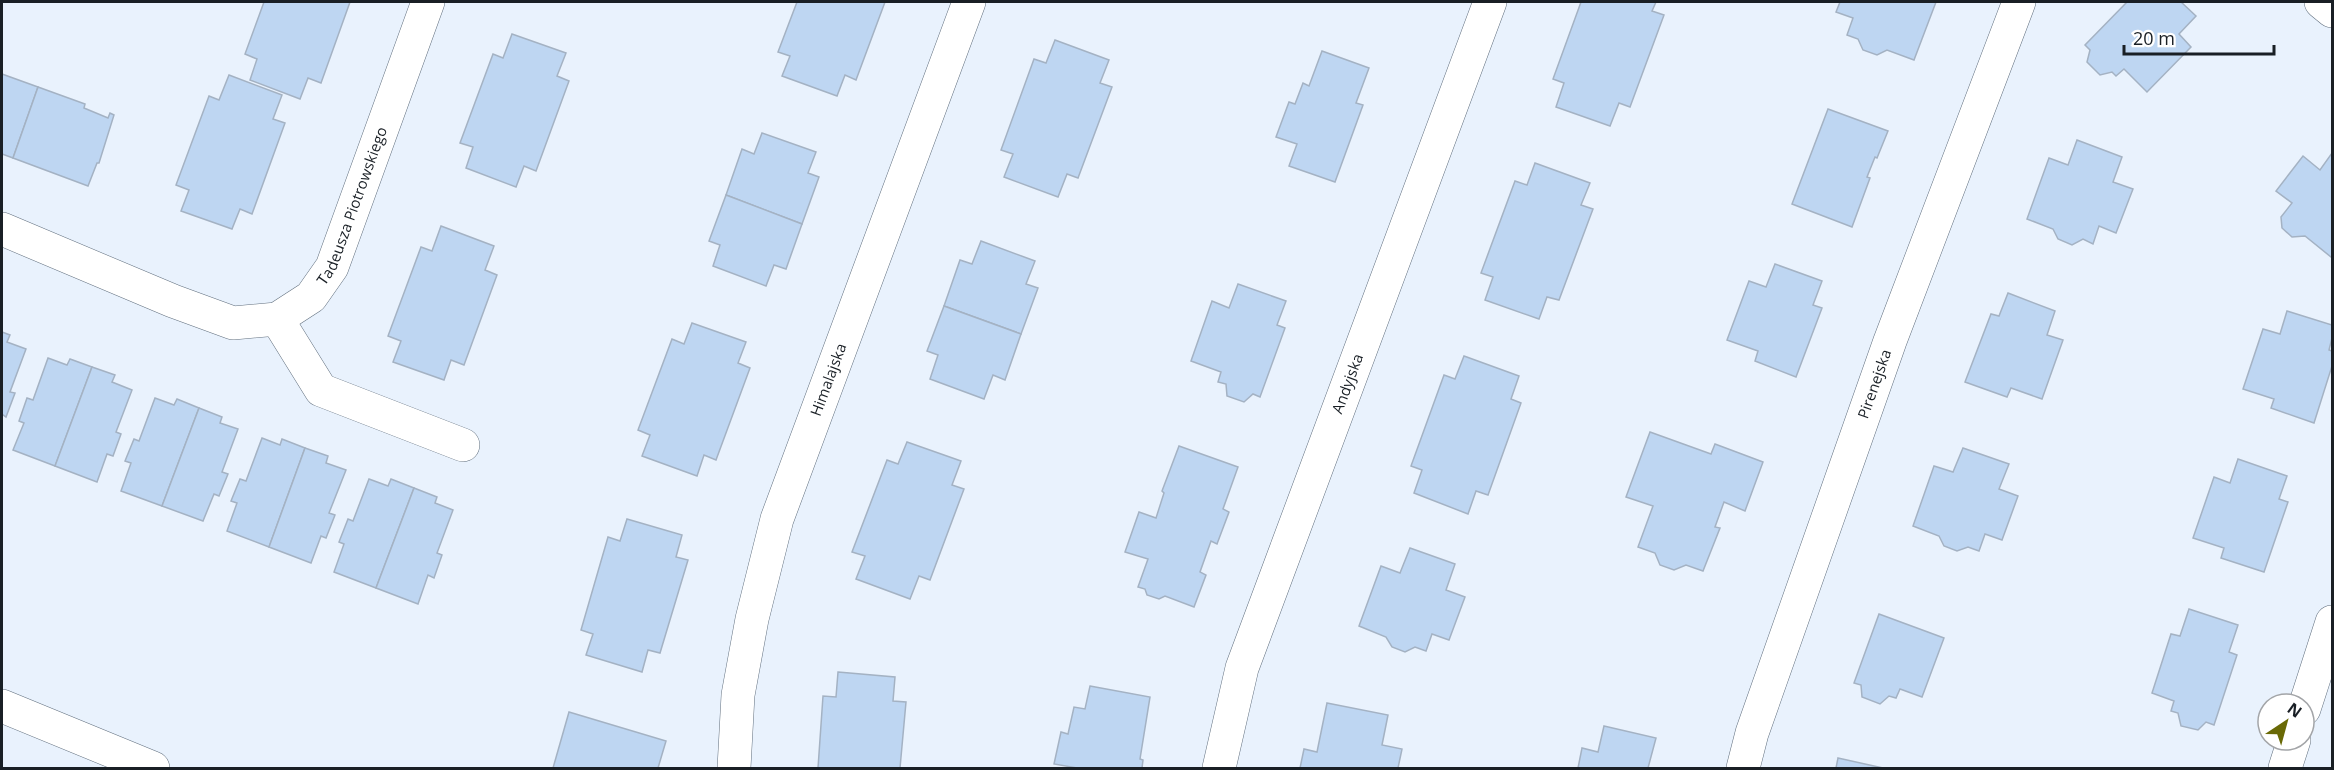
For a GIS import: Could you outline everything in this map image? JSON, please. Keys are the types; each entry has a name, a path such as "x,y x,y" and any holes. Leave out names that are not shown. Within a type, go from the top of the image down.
{"street":[{"name":"Tadeusza Piotrowskiego","path":"2,230 173,301 233,323 277,319 311,297 332,267 428,2"},
{"name":"Himalajska","path":"734,768 738,695 752,619 777,519 969,2"},
{"name":"Andyjska","path":"1219,768 1242,668 1490,2"},
{"name":"Pirenejska","path":"1743,768 1752,733 1890,341 2019,2"},
{"path":"2322,2 2332,11"},
{"path":"277,319 321,390 464,445"},
{"path":"2310,692 2332,622"},
{"path":"2,706 153,768"},
{"path":"2285,768 2290,752"}],"building":[{"path":"264,2 350,2 321,83 308,78 300,99 250,80 257,59 245,54"},
{"path":"797,2 885,2 856,80 845,75 837,96 782,76 790,56 778,52"},
{"path":"1581,2 1656,2 1652,11 1664,15 1630,107 1619,103 1610,126 1556,107 1564,83 1553,79"},
{"path":"1840,2 1936,2 1914,60 1887,50 1877,55 1863,50 1858,39 1847,35 1853,18 1836,12"},
{"path":"2127,2 2181,2 2196,16 2179,34 2191,47 2147,92 2124,69 2116,76 2112,72 2100,75 2087,62 2090,50 2085,45"},
{"path":"512,34 566,53 557,76 569,81 536,171 524,166 516,187 466,168 473,147 460,143 493,54 503,58"},
{"path":"1055,40 1109,60 1100,83 1112,87 1078,178 1067,174 1058,197 1004,177 1013,154 1001,150 1034,59 1046,63"},
{"path":"1322,51 1369,68 1356,103 1363,105 1335,182 1289,166 1297,144 1276,137 1289,102 1295,104 1303,83 1309,86"},
{"path":"2,74 38,87 13,158 2,154"},
{"path":"229,75 282,95 273,119 285,123 252,214 240,209 232,229 181,211 189,190 176,185 209,96 219,100"},
{"path":"38,87 85,104 84,108 108,118 110,113 114,115 99,163 97,163 88,186 13,158"},
{"path":"1828,109 1888,131 1867,177 1870,178 1852,227 1792,204"},
{"path":"762,133 816,152 808,173 819,177 802,224 726,195 742,149 754,154"},
{"path":"2077,140 2122,157 2113,182 2133,189 2116,233 2099,226 2093,244 2083,239 2072,245 2058,239 2053,229 2027,219 2049,158 2068,165"},
{"path":"2332,153 2331,257 2305,236 2292,237 2282,228 2281,217 2292,203 2276,191 2303,156 2320,170"},
{"path":"1535,163 1590,183 1581,205 1593,209 1559,300 1547,297 1539,319 1485,300 1493,277 1481,273 1515,181 1527,185"},
{"path":"726,195 802,224 786,269 774,265 766,286 713,266 720,245 709,241"},
{"path":"441,226 494,246 485,270 497,275 464,365 451,360 444,380 393,362 401,341 388,336 421,247 432,251"},
{"path":"981,241 1035,261 1026,284 1038,288 1021,334 944,306 960,260 972,264"},
{"path":"1775,264 1822,281 1813,305 1822,308 1796,377 1755,361 1758,351 1727,340 1749,281 1766,287"},
{"path":"1238,284 1286,301 1277,325 1285,328 1260,397 1253,394 1244,402 1227,396 1226,384 1218,382 1221,372 1191,361 1212,301 1229,308"},
{"path":"2008,293 2055,311 2047,335 2063,340 2042,399 2011,388 2007,397 1965,382 1991,314 1999,316"},
{"path":"944,306 1021,334 1005,380 993,375 984,399 930,379 938,355 927,351"},
{"path":"2287,311 2332,325 2329,350 2332,351 2332,366 2314,423 2271,408 2274,399 2243,389 2263,329 2280,334"},
{"path":"692,323 746,342 738,363 750,368 716,460 704,455 697,476 642,456 650,435 638,430 672,339 684,344"},
{"path":"2,332 10,335 7,342 26,349 10,392 15,393 6,417 2,414"},
{"path":"1464,356 1519,376 1511,399 1521,403 1488,495 1476,491 1468,514 1414,493 1422,470 1411,466 1444,375 1455,379"},
{"path":"48,358 67,365 70,359 92,367 55,466 13,450 24,423 19,421 27,398 33,400"},
{"path":"92,367 115,375 112,382 132,390 116,432 121,434 113,456 107,454 97,482 55,466"},
{"path":"155,398 174,405 177,399 199,408 162,506 121,491 131,463 125,461 134,439 139,441"},
{"path":"199,408 222,417 220,423 238,429 222,472 228,474 219,496 214,494 203,521 162,506"},
{"path":"1650,432 1711,454 1715,444 1763,462 1745,511 1724,502 1715,527 1720,528 1703,571 1686,565 1674,570 1660,565 1655,553 1638,547 1653,506 1626,497"},
{"path":"262,438 280,445 282,439 305,448 269,547 227,531 237,503 231,501 240,479 246,481"},
{"path":"907,442 961,461 952,485 964,489 930,580 919,576 910,599 856,579 865,556 852,552 887,460 898,464"},
{"path":"1179,446 1238,467 1223,509 1229,512 1217,544 1211,541 1200,572 1206,575 1194,607 1165,596 1159,599 1147,595 1145,589 1138,587 1148,559 1125,552 1139,512 1156,518 1164,493 1162,491"},
{"path":"305,448 328,456 326,463 346,470 329,513 335,515 326,538 321,536 311,563 269,547"},
{"path":"1963,448 2009,464 1999,489 2018,496 2002,540 1985,534 1979,551 1968,547 1957,551 1944,546 1939,536 1913,526 1934,466 1953,472"},
{"path":"2238,459 2287,476 2279,499 2288,502 2264,572 2221,558 2224,548 2193,538 2214,477 2230,483"},
{"path":"369,479 388,486 391,479 414,488 376,588 334,572 344,544 339,542 348,519 353,521"},
{"path":"414,488 437,497 435,503 453,510 437,553 442,555 434,578 428,575 418,604 376,588"},
{"path":"627,519 682,535 676,557 688,560 660,653 648,650 642,672 586,655 593,634 581,630 608,537 620,541"},
{"path":"1410,548 1455,564 1446,590 1465,597 1449,640 1432,634 1426,651 1415,647 1405,652 1392,647 1386,637 1359,626 1381,566 1400,573"},
{"path":"2189,609 2238,625 2229,652 2237,655 2214,725 2206,722 2198,730 2181,726 2178,713 2171,711 2174,701 2152,693 2171,634 2180,636"},
{"path":"1879,614 1944,638 1922,697 1900,689 1896,698 1889,696 1880,704 1862,697 1861,685 1854,683"},
{"path":"838,672 895,677 893,701 906,702 900,768 818,768 823,696 836,697"},
{"path":"1090,686 1150,697 1140,759 1143,760 1142,768 1077,768 1054,764 1061,732 1068,734 1074,707 1085,709"},
{"path":"1327,703 1388,715 1382,745 1402,749 1398,768 1300,768 1304,749 1317,752"},
{"path":"569,712 666,741 658,768 553,768"},
{"path":"1604,726 1656,738 1648,768 1578,768 1582,748 1598,752"},
{"path":"1838,758 1883,768 1836,768"}]}
